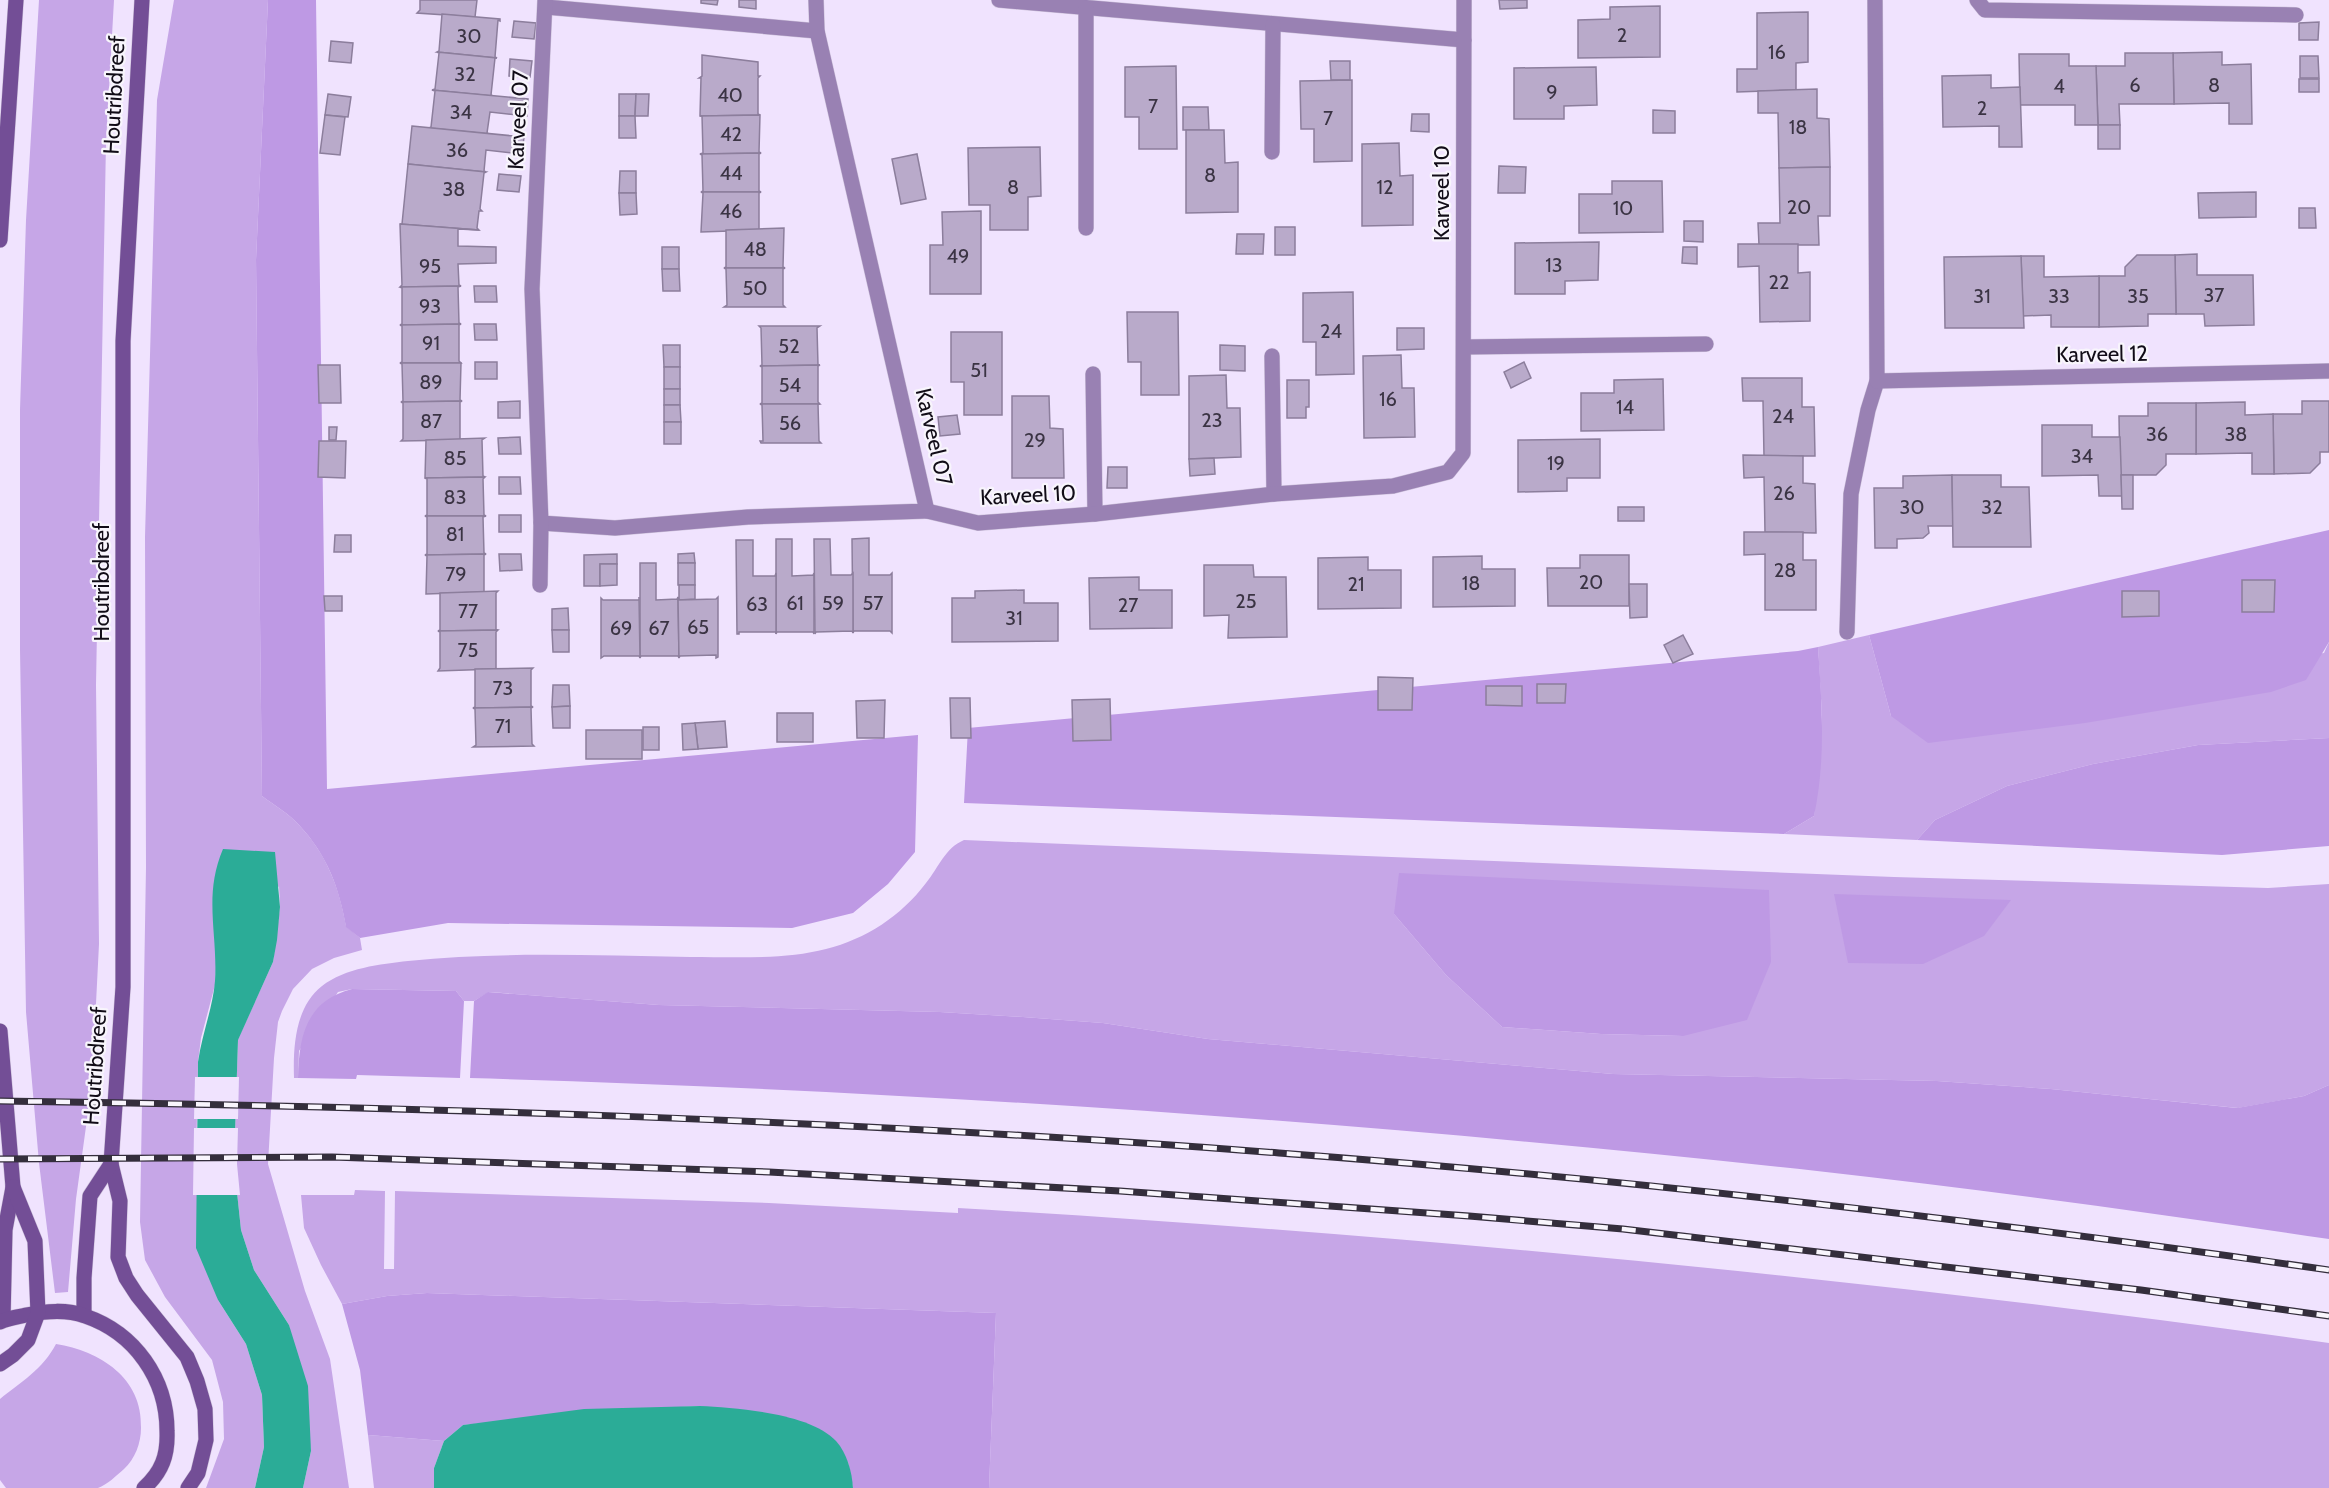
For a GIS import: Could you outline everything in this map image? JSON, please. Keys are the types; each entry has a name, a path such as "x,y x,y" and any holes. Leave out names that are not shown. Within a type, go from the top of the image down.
{"main road":[{"path":"0,240 16,0"},
{"name":"Houtribdreef","path":"142,0 123,341 123,987 111,1164 120,1201 118,1257 126,1278 187,1357 205,1409 206,1440 198,1473 188,1488"},
{"path":"0,1031 13,1187 4,1230 2,1321 53,1311 84,1315 105,1324 124,1337 150,1367 161,1389 167,1416 168,1447 161,1470 144,1488"},
{"name":"Houtribdreef","path":"84,1315 84,1278 90,1196 111,1164"},
{"path":"0,1364 28,1340 38,1313 35,1241 13,1187"}],"street":[{"name":"Karveel 07","path":"541,523 615,528 748,517 927,510 817,31 816,0"},
{"path":"999,0 1464,40"},
{"name":"Karveel 10","path":"927,510 978,523 1095,514 1274,494 1393,486 1448,472 1463,453 1464,0"},
{"path":"1847,632 1851,494 1868,410 1877,381 1875,0"},
{"path":"1977,0 1985,10 2296,15"},
{"name":"Karveel 07","path":"540,585 541,523 532,289 546,4 817,31"},
{"path":"1086,8 1086,228"},
{"path":"1272,152 1273,25"},
{"path":"1464,347 1706,344"},
{"path":"1272,356 1274,494"},
{"name":"Karveel 12","path":"1877,381 2329,371"},
{"name":"Karveel 10","path":"1093,374 1095,514"}],"shaded area":[{"path":"39,0 114,0 106,142 96,685 99,944 92,1083 76,1199 68,1292 55,1293 39,1163 26,1012 20,650 20,410 26,220"},
{"path":"174,0 268,0 256,260 262,796 295,821 317,848 340,898 346,926 360,938 362,950 334,958 312,969 293,989 282,1011 278,1022 274,1058 268,1164 305,1291 330,1359 349,1488 303,1488 311,1451 289,1325 254,1270 241,1230 234,1164 238,1039 273,962 280,907 279,886 216,968 215,985 201,1038 198,1062 196,1165 218,1300 246,1344 262,1395 264,1447 255,1488 206,1488 224,1439 223,1402 212,1360 165,1297 145,1260 140,1222 146,867 145,537 157,100"},
{"path":"268,0 316,0 327,789 918,735 915,852 888,884 853,913 792,928 448,923 360,938 346,927 340,898 330,872 309,836 286,813 262,796 256,260"},
{"path":"2329,530 2329,642 2306,680 2271,692 2085,723 1928,743 1891,716 1869,635"},
{"path":"1869,635 1891,716 2324,653 2329,642 2329,738 2198,745 2093,764 2007,786 1935,820 1917,840 1784,834 1814,816 1822,715 1818,647"},
{"path":"1818,647 1822,753 1818,795 1814,816 1784,834 964,803 968,728 1798,651"},
{"path":"2329,738 2329,846 2222,855 1917,840 1935,820 2007,786 2093,764 2198,745"},
{"path":"964,840 1894,877 2268,888 2329,884 2329,1085 2304,1096 2238,1108 2051,1089 1937,1081 1613,1074 1208,1039 1103,1023 1023,1017 940,1012 659,1005 489,992 474,1001 464,1001 456,991 352,989 338,992 299,1051 298,1078 294,1078 295,1041 306,1005 322,986 352,971 397,962 478,956 741,957 810,953 841,945 882,925 916,895 957,843","holes":["1394,914 1683,1036 1601,1034 1502,1027 1446,975"]},
{"path":"223,849 275,852 280,907 277,940 273,962 238,1040 234,1164 241,1230 254,1270 289,1325 308,1386 311,1451 303,1488 255,1488 264,1447 262,1395 246,1344 218,1300 196,1248 198,1062 214,991 212,899 217,866"},
{"path":"1399,873 1769,890 1771,962 1747,1020 1683,1036 1601,1034 1502,1027 1446,975 1394,914"},
{"path":"1834,894 2011,900 1984,936 1923,964 1848,963"},
{"path":"352,989 456,991 464,1001 460,1078 357,1075 356,1079 298,1078 300,1048 308,1022 324,1002"},
{"path":"488,992 659,1005 940,1012 1023,1017 1103,1023 1208,1039 1613,1074 1937,1081 2051,1089 2237,1108 2304,1096 2329,1085 2329,1239 1881,1178 1649,1153 1313,1123 976,1100 470,1078 474,1001"},
{"path":"355,1190 385,1191 384,1269 394,1269 395,1191 769,1203 958,1213 958,1208 1302,1231 1645,1262 1987,1299 2329,1343 2329,1488 989,1488 996,1313 427,1293 387,1296 342,1304 304,1228 301,1195 354,1195"},
{"path":"427,1293 996,1313 989,1488 853,1488 848,1462 700,1406 463,1425 444,1441 368,1435 360,1370 342,1304 387,1296"},
{"path":"56,1344 103,1360 127,1381 140,1410 139,1445 128,1465 112,1480 98,1488 6,1488 0,1480 0,1399 38,1368"},
{"path":"700,1406 772,1414 809,1424 824,1432 836,1441 843,1451 850,1469 853,1488 434,1488 434,1468 444,1441 463,1425 584,1409"},
{"path":"368,1435 444,1441 434,1468 434,1488 374,1488"}],"pier":[{"path":"195,1077 239,1077 238,1119 194,1119"},
{"path":"194,1128 238,1128 237,1164 240,1195 193,1195"}],"building":[{"path":"420,0 477,0 475,17 417,13 420,10"},
{"path":"701,0 718,0 717,5 701,3"},
{"path":"739,0 756,0 756,9 739,7"},
{"path":"1499,0 1527,0 1527,8 1500,9"},
{"path":"1660,6 1660,57 1578,58 1578,20 1610,19 1610,7"},
{"path":"1808,12 1808,62 1796,63 1796,90 1737,92 1737,69 1757,69 1757,13"},
{"path":"442,14 500,19 498,20 495,57 497,58 437,52 439,51"},
{"path":"514,21 536,23 534,39 512,37"},
{"path":"2319,22 2318,40 2299,40 2299,23"},
{"path":"331,41 353,43 351,63 329,61"},
{"path":"437,52 497,58 495,58 491,95 493,96 432,90 435,89 439,53"},
{"path":"2222,52 2222,65 2251,64 2252,124 2229,124 2229,103 2174,104 2173,53"},
{"path":"2125,53 2173,53 2174,104 2119,104 2120,125 2098,125 2096,66 2125,66"},
{"path":"2019,54 2069,54 2069,66 2096,66 2098,125 2075,125 2075,105 2020,105"},
{"path":"702,55 758,62 758,76 760,76 758,78 758,114 760,115 700,116 701,78 699,78 702,76"},
{"path":"2300,56 2318,56 2319,78 2300,78"},
{"path":"510,59 532,61 530,77 509,76"},
{"path":"1330,61 1350,61 1350,80 1331,80"},
{"path":"1176,66 1177,149 1139,149 1139,117 1125,117 1125,67"},
{"path":"1596,67 1597,105 1564,106 1564,119 1514,119 1514,68"},
{"path":"1991,75 1991,88 2020,87 2022,147 1999,147 1999,126 1943,127 1942,76"},
{"path":"2299,79 2319,79 2319,92 2299,92"},
{"path":"1352,80 1352,161 1314,162 1314,129 1301,129 1300,81"},
{"path":"1817,89 1817,118 1829,119 1830,167 1779,168 1778,113 1758,113 1758,91"},
{"path":"432,90 528,99 527,116 490,112 487,133 489,134 429,128 431,127 435,91"},
{"path":"328,94 351,97 348,117 325,115"},
{"path":"619,94 636,94 635,116 619,116"},
{"path":"636,94 649,94 648,116 635,116"},
{"path":"1183,107 1208,107 1209,130 1183,130"},
{"path":"1653,110 1675,111 1675,133 1653,133"},
{"path":"1412,114 1429,114 1429,132 1411,131"},
{"path":"325,115 345,117 340,155 320,153"},
{"path":"760,115 759,152 761,153 700,154 703,153 702,116 700,116"},
{"path":"619,116 635,116 636,138 619,138"},
{"path":"2098,125 2120,125 2120,149 2098,149"},
{"path":"412,126 524,137 522,154 486,150 484,171 486,172 408,164"},
{"path":"1186,130 1224,130 1225,163 1238,162 1238,212 1186,213"},
{"path":"1399,143 1400,176 1413,175 1413,225 1362,226 1362,144"},
{"path":"1040,147 1041,196 1028,197 1028,230 990,230 990,205 969,205 968,148"},
{"path":"761,153 759,154 759,191 761,192 701,192 703,191 702,155 700,154"},
{"path":"917,154 926,199 901,204 892,159"},
{"path":"408,164 486,172 484,173 480,209 482,211 479,211 477,228 479,230 400,224 402,224"},
{"path":"1499,166 1526,167 1525,193 1498,193"},
{"path":"1830,167 1830,216 1818,216 1819,245 1759,245 1758,223 1780,223 1779,168"},
{"path":"620,171 636,171 636,193 619,193"},
{"path":"499,174 521,176 519,192 497,190"},
{"path":"1612,181 1662,181 1663,232 1579,233 1579,194 1612,194"},
{"path":"701,192 761,192 759,193 759,230 701,232 703,193"},
{"path":"2256,192 2256,217 2199,218 2198,193"},
{"path":"619,193 636,193 637,214 620,215"},
{"path":"2299,208 2315,208 2316,228 2299,228"},
{"path":"981,211 981,294 930,294 930,245 943,245 942,212"},
{"path":"1684,221 1703,221 1703,242 1684,241"},
{"path":"400,224 479,230 458,229 458,246 496,247 496,263 458,264 459,285 461,286 400,287 402,285"},
{"path":"1275,227 1295,227 1295,255 1275,255"},
{"path":"784,228 783,267 785,268 724,268 726,267 726,230"},
{"path":"1237,234 1264,234 1263,254 1236,254"},
{"path":"1599,242 1598,280 1565,281 1565,294 1515,294 1515,243"},
{"path":"1738,244 1798,244 1798,273 1810,272 1810,321 1760,322 1759,266 1738,267"},
{"path":"662,247 679,247 679,269 662,269"},
{"path":"1683,247 1697,247 1697,264 1682,263"},
{"path":"2197,254 2197,275 2253,275 2254,325 2205,326 2204,314 2176,314 2175,255"},
{"path":"2137,255 2175,255 2176,314 2148,314 2148,326 2099,327 2099,276 2125,276 2125,267"},
{"path":"2021,256 2044,256 2044,277 2099,276 2099,327 2051,327 2051,315 2023,316"},
{"path":"2021,256 2024,328 1945,328 1944,257"},
{"path":"724,268 785,268 783,269 783,305 785,307 724,307 727,305 726,269"},
{"path":"662,269 679,269 680,291 663,291"},
{"path":"461,286 458,287 459,323 461,324 400,325 402,324 402,288 400,287"},
{"path":"474,286 496,286 497,302 475,302"},
{"path":"1353,292 1354,374 1316,375 1316,342 1303,342 1303,293"},
{"path":"1127,312 1178,312 1179,395 1141,395 1141,362 1128,362"},
{"path":"461,324 459,325 459,361 461,363 400,363 402,362 402,326 400,325"},
{"path":"474,324 496,324 497,340 475,340"},
{"path":"759,326 820,326 817,328 818,365 820,365 760,366 762,365 761,328"},
{"path":"1397,328 1424,328 1424,349 1397,350"},
{"path":"951,332 1002,332 1002,415 964,415 964,382 951,382"},
{"path":"663,345 680,345 680,367 664,367"},
{"path":"1220,345 1245,346 1245,371 1220,370"},
{"path":"1401,355 1402,388 1414,388 1415,437 1364,438 1363,356"},
{"path":"475,362 497,362 497,379 475,379"},
{"path":"1524,362 1531,378 1511,388 1504,372"},
{"path":"400,363 461,363 460,400 462,401 401,402 403,401 402,364"},
{"path":"318,365 340,365 341,403 319,403"},
{"path":"820,365 818,366 818,402 820,404 760,404 762,403 762,367 760,366"},
{"path":"664,367 680,367 680,389 664,389"},
{"path":"1226,375 1227,408 1240,408 1241,457 1189,459 1189,376"},
{"path":"1742,378 1802,378 1802,407 1814,407 1815,456 1764,456 1763,401 1743,401"},
{"path":"1663,379 1664,430 1581,431 1581,393 1614,393 1614,380"},
{"path":"1287,380 1309,380 1309,407 1306,407 1306,418 1287,418"},
{"path":"664,389 680,389 680,405 664,405"},
{"path":"1012,396 1049,396 1050,428 1063,429 1064,478 1012,478"},
{"path":"462,401 460,402 460,440 401,441 403,439 403,403 401,402"},
{"path":"520,401 520,418 498,418 498,402"},
{"path":"2302,401 2329,401 2329,452 2320,452 2320,463 2310,473 2274,474 2273,414 2302,414"},
{"path":"2245,402 2245,415 2273,414 2274,474 2252,474 2252,453 2196,454 2196,403"},
{"path":"2148,403 2196,403 2196,454 2166,454 2166,465 2156,475 2120,475 2119,416 2148,416"},
{"path":"760,404 818,404 819,441 821,443 761,443 760,441 763,441 762,405"},
{"path":"664,405 680,405 681,422 664,422"},
{"path":"957,415 960,434 940,436 938,417"},
{"path":"664,422 681,422 681,444 664,444"},
{"path":"2042,425 2092,425 2092,437 2120,437 2122,496 2099,496 2098,475 2042,476"},
{"path":"329,427 337,427 336,440 329,440"},
{"path":"520,437 521,454 499,454 498,438"},
{"path":"485,438 482,440 483,476 485,477 425,478 426,440"},
{"path":"1600,439 1600,478 1567,478 1567,491 1518,492 1518,440"},
{"path":"319,441 346,441 345,478 318,477"},
{"path":"1743,455 1803,456 1803,483 1815,484 1816,533 1765,532 1764,477 1744,478"},
{"path":"1214,458 1215,474 1190,476 1189,459"},
{"path":"1108,467 1127,467 1127,488 1107,488"},
{"path":"1952,475 1953,526 1928,526 1929,533 1923,538 1897,539 1897,548 1875,548 1874,488 1903,488 1903,476"},
{"path":"1952,475 2001,475 2001,487 2029,487 2031,547 1953,547"},
{"path":"2121,475 2133,475 2133,509 2122,509"},
{"path":"485,477 483,479 484,515 486,516 425,516 427,515 427,479 425,478"},
{"path":"499,477 520,477 521,494 499,494"},
{"path":"1618,507 1644,507 1644,521 1618,521"},
{"path":"499,515 521,515 521,532 499,532"},
{"path":"425,516 486,516 483,517 484,553 486,554 425,555 427,554 427,517"},
{"path":"1744,532 1803,532 1803,560 1816,560 1816,610 1765,610 1765,554 1744,555"},
{"path":"335,535 351,535 351,552 334,552"},
{"path":"869,538 869,575 890,575 892,573 892,633 890,631 854,631 853,633 852,539"},
{"path":"776,539 792,539 792,576 813,575 814,573 814,634 813,632 777,632 776,634"},
{"path":"814,539 830,539 831,575 851,575 853,573 853,633 852,631 816,632 815,634"},
{"path":"736,540 753,540 753,576 775,576 776,573 776,632 739,632 737,634"},
{"path":"694,553 695,563 678,563 678,554"},
{"path":"486,554 484,555 484,592 426,594 427,556 425,555"},
{"path":"499,554 521,554 522,570 500,571"},
{"path":"617,554 617,564 600,564 600,586 584,586 584,555"},
{"path":"1580,555 1629,555 1629,606 1548,606 1547,568 1580,568"},
{"path":"1482,556 1482,569 1515,569 1515,606 1433,607 1433,557"},
{"path":"1368,557 1368,570 1401,570 1401,608 1318,609 1318,558"},
{"path":"640,563 656,563 656,600 677,599 678,597 679,658 678,656 641,656 640,658"},
{"path":"678,563 695,563 695,585 678,585"},
{"path":"600,564 617,564 617,585 600,586"},
{"path":"1204,565 1253,565 1254,577 1286,577 1287,637 1228,638 1229,615 1204,616"},
{"path":"1139,577 1139,590 1172,590 1172,628 1090,629 1089,578"},
{"path":"2242,580 2275,580 2274,612 2242,612"},
{"path":"1629,584 1647,584 1647,617 1630,618"},
{"path":"679,585 695,585 695,599 679,600"},
{"path":"1024,590 1024,603 1058,603 1058,641 952,642 952,598 975,598 975,591"},
{"path":"498,591 496,593 496,630 498,630 438,631 440,630 440,593"},
{"path":"2122,591 2159,591 2159,616 2122,617"},
{"path":"324,596 342,596 342,611 325,611"},
{"path":"639,597 640,658 639,656 604,656 601,658 601,598 603,600 639,600"},
{"path":"678,597 679,600 716,599 718,597 718,657 716,658 716,655 680,656 679,658"},
{"path":"568,608 569,630 552,630 552,609"},
{"path":"498,630 496,632 496,669 438,671 440,668 440,632 438,631"},
{"path":"552,630 569,630 569,652 553,652"},
{"path":"1683,635 1693,654 1673,663 1664,645"},
{"path":"533,668 531,670 531,706 533,707 473,708 475,707 475,669"},
{"path":"1378,677 1413,678 1412,710 1378,710"},
{"path":"1537,684 1566,684 1565,703 1537,703"},
{"path":"553,685 569,685 570,706 552,707"},
{"path":"1486,686 1522,686 1522,706 1486,705"},
{"path":"950,698 970,698 971,738 951,738"},
{"path":"1110,699 1111,740 1073,741 1072,700"},
{"path":"885,700 884,738 857,738 856,701"},
{"path":"570,706 570,728 553,728 552,707"},
{"path":"533,707 531,708 532,744 534,746 473,747 476,745 475,709 473,708"},
{"path":"777,713 813,713 813,742 777,742"},
{"path":"725,721 727,747 698,749 695,723"},
{"path":"695,723 698,749 683,750 682,724"},
{"path":"643,727 659,727 659,750 643,750"},
{"path":"586,730 642,730 642,759 586,759"}],"railway":[{"path":"0,1101 320,1107 640,1117 959,1132 1279,1153 1542,1175 1805,1202 2067,1234 2329,1270"},
{"path":"0,1159 332,1157 769,1172 1120,1191 1623,1229 2141,1290 2329,1316"}]}
